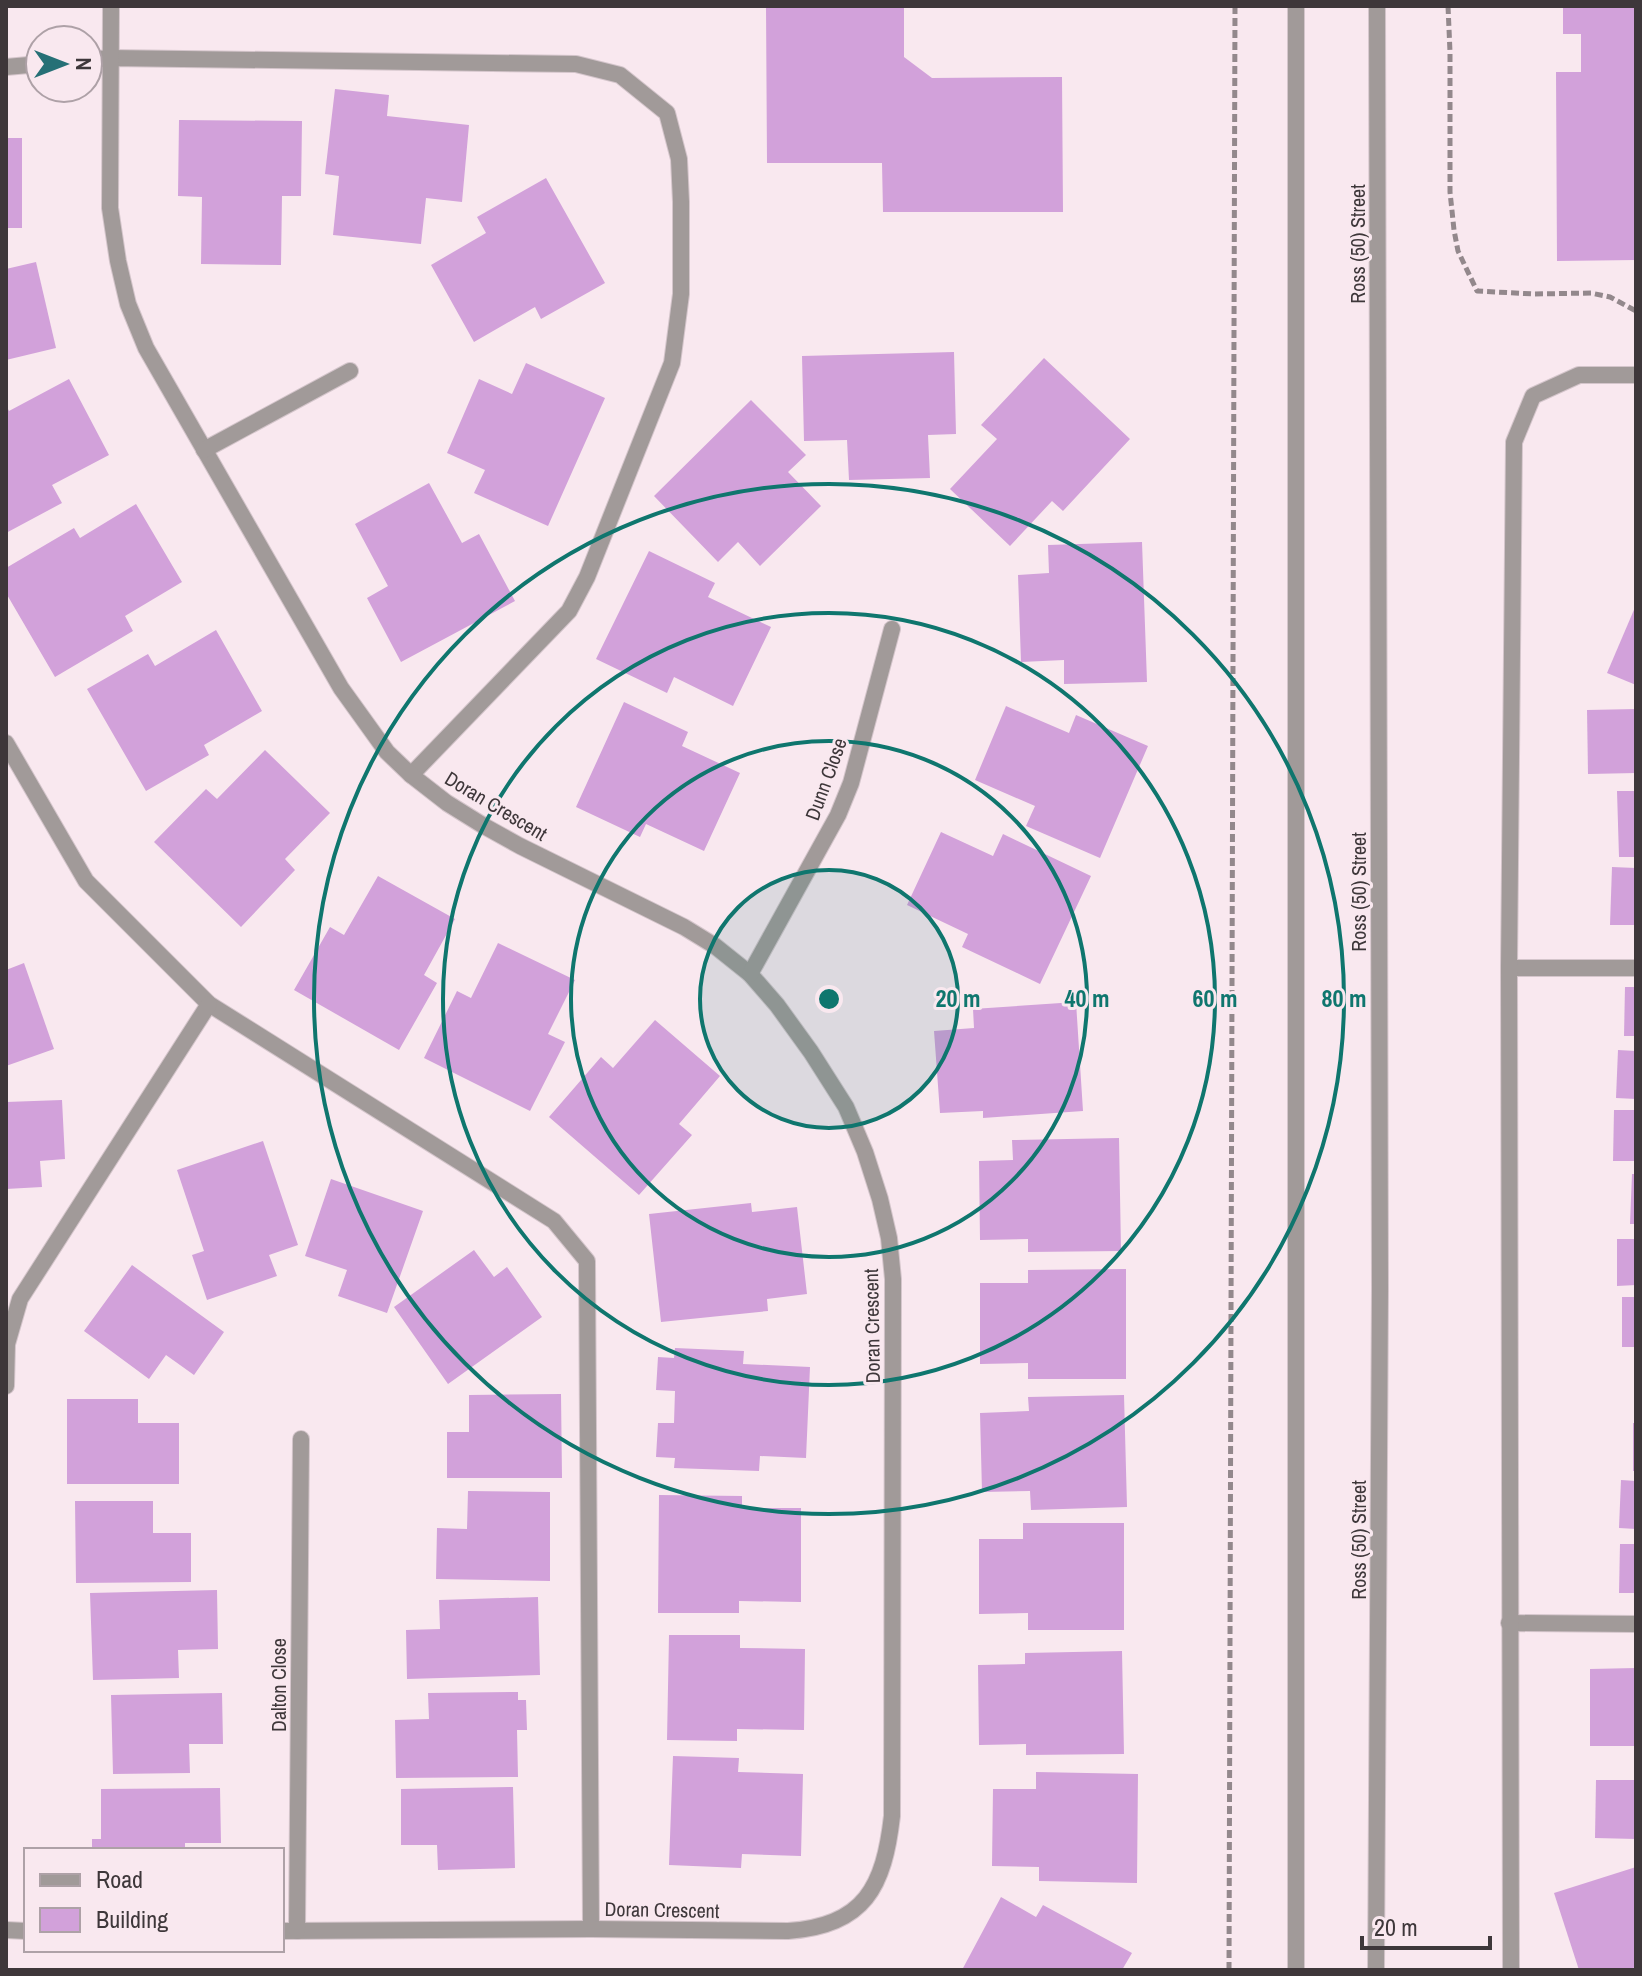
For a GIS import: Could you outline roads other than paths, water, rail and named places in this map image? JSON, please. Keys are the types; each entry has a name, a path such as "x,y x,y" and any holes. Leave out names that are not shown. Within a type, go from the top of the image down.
{"street":[{"name":"Doran Crescent","path":"111,6 110,208 128,304 146,348 341,688 387,752 447,803 508,839 684,927 715,946 750,974 811,1052 846,1107 865,1152 889,1238 893,1295 892,1816 888,1848 880,1875 865,1899 847,1916 808,1930 290,1931"},
{"path":"1296,6 1296,1970"},
{"name":"Ross (50) Street","path":"1376,1970 1380,1305 1377,6"},
{"path":"104,59 576,64 620,75 667,113 679,159 681,202 681,294 672,363 587,577 569,611 411,775"},
{"path":"204,450 350,371"},
{"path":"1511,1970 1509,968 1514,442 1533,396 1579,375 1636,375"},
{"name":"Dunn Close","path":"750,974 838,815 851,783 892,629"},
{"path":"6,743 86,881 209,1004 554,1221 587,1261 591,1929"},
{"path":"1509,968 1636,968"},
{"path":"6,1386 7,1344 20,1299 209,1004"},
{"name":"Dalton Close","path":"290,1931 301,1439"},
{"path":"1509,1623 1636,1624"}]}
